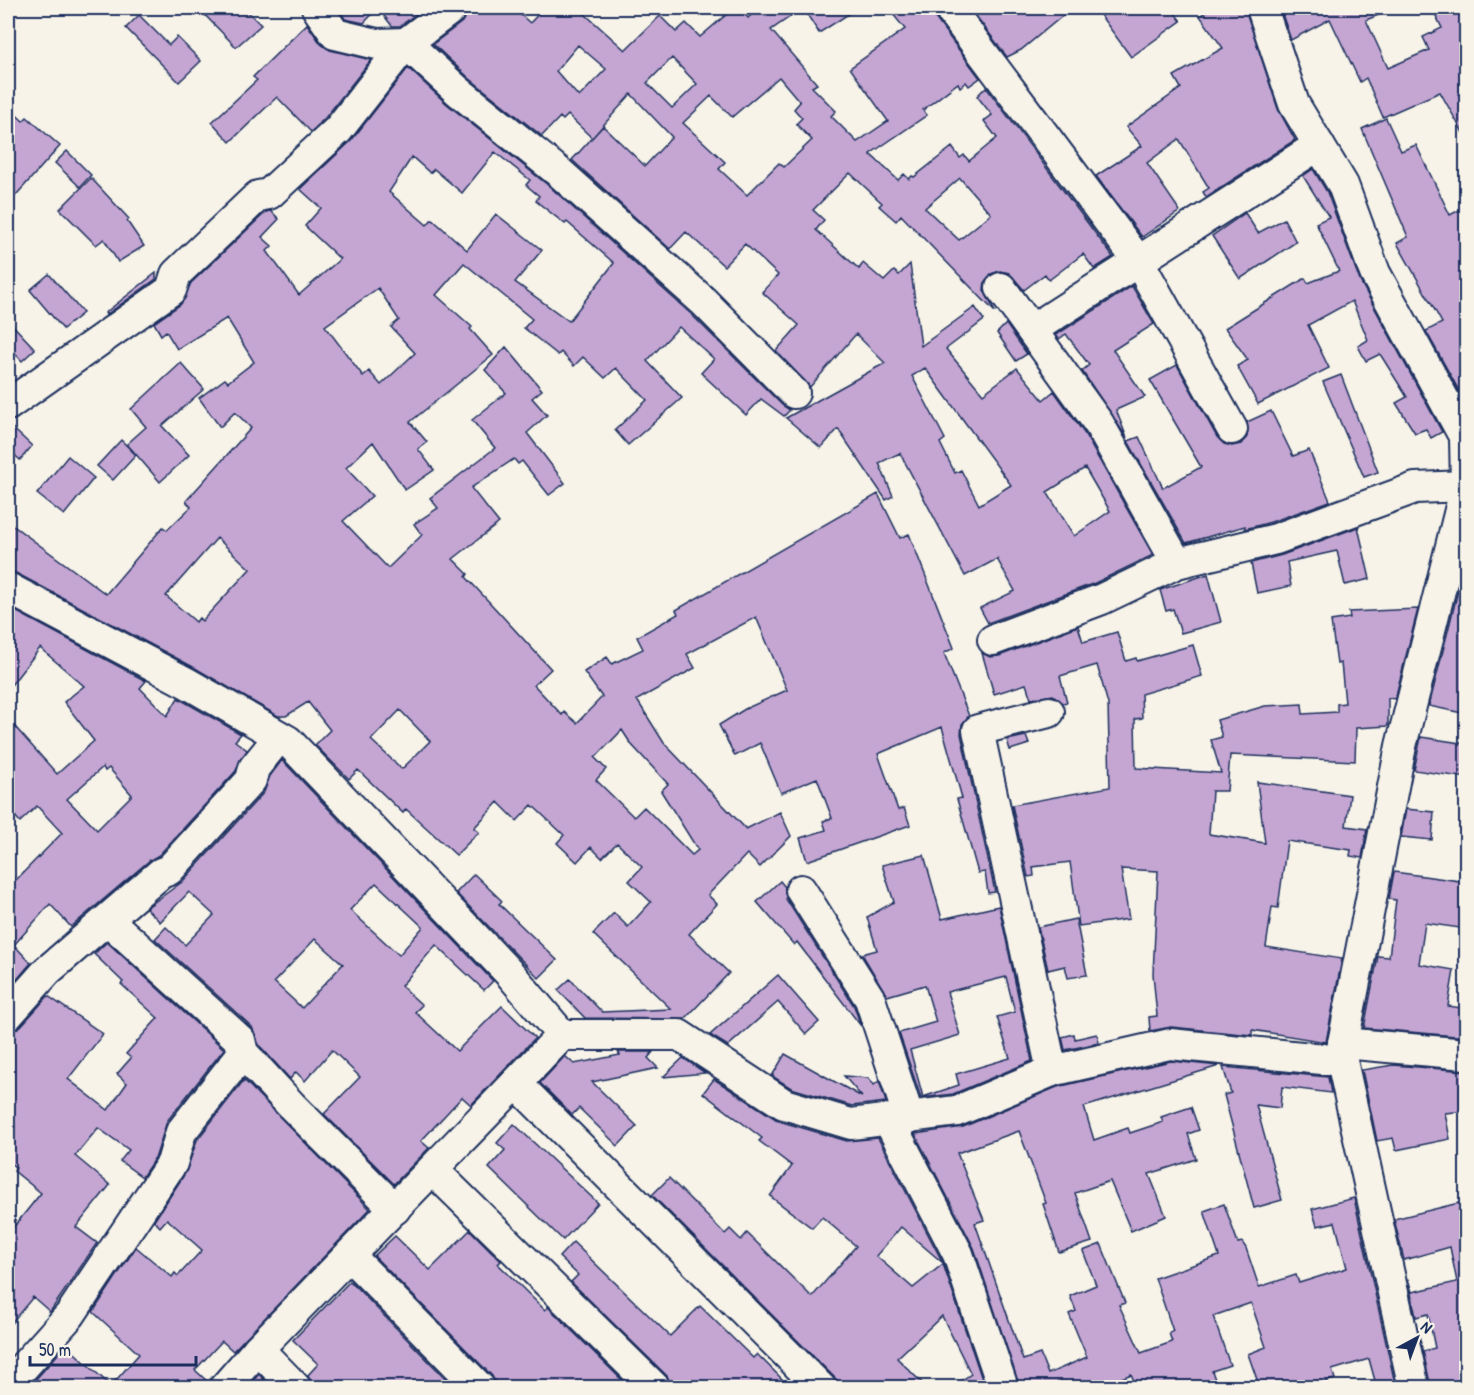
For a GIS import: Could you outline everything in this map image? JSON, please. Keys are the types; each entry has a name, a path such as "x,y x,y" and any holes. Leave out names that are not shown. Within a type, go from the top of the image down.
{"street":[{"path":"317,8 335,34 377,44 406,43 458,91 560,173 703,301 794,393"},
{"path":"8,405 171,290 177,274 258,196 269,194 338,130 406,43 450,8"},
{"path":"949,8 1139,262 1232,429"},
{"path":"1263,8 1294,104 1343,185 1375,273 1464,438 1466,486 1401,746 1342,1052 1414,1388"},
{"path":"1033,329 1319,145"},
{"path":"1001,288 1033,329 1099,424 1177,563"},
{"path":"993,640 1102,599 1177,563 1276,539 1415,488 1466,486"},
{"path":"8,588 187,683 288,741 512,975 561,1035"},
{"path":"1049,712 978,730 1052,1071"},
{"path":"8,1015 47,971 161,873 170,870 251,780 254,768 279,736"},
{"path":"801,890 870,999 899,1120 958,1254 1003,1388"},
{"path":"108,920 240,1040 243,1053 291,1106 395,1209"},
{"path":"224,1388 561,1035 679,1035 784,1104 851,1124 899,1120 957,1111 1052,1071 1170,1044 1342,1052 1467,1054"},
{"path":"8,1384 70,1315 172,1162 181,1132 243,1053"},
{"path":"516,1083 821,1388"},
{"path":"433,1170 655,1388"},
{"path":"350,1256 480,1388"},
{"path":"258,1350 296,1388"}],"building":[{"path":"198,8 244,8 261,25 236,47"},
{"path":"338,8 378,8 364,23 345,19"},
{"path":"378,8 424,8 400,26 392,26"},
{"path":"469,8 513,8 530,23 544,8 578,8 625,50 660,16 676,32 686,23 700,37 734,8 739,8 748,18 759,8 803,8 771,30 817,84 812,87 836,111 831,116 857,142 888,121 850,68 905,29 888,8 932,8 935,18 980,78 969,86 966,82 960,87 958,83 923,110 927,115 870,154 898,180 904,174 909,179 914,177 952,147 960,158 964,155 969,161 997,138 984,121 992,115 977,96 986,87 1113,257 1094,269 1083,254 1049,280 1045,274 1024,290 1009,273 1000,271 991,274 985,281 984,290 995,312 901,215 896,221 879,206 882,203 850,173 813,210 824,220 816,230 859,269 863,263 884,281 894,271 899,275 910,264 921,346 975,307 984,320 946,349 983,394 1017,368 1043,400 1054,391 1084,433 1153,555 1095,583 988,623 980,608 1015,591 997,559 965,576 900,453 879,463 893,496 886,500 838,429 821,448 786,418 885,363 856,334 810,387 776,351 799,325 762,292 778,275 745,244 724,266 686,232 670,249 572,160 603,126 645,166 672,137 631,94 592,138 568,115 563,120 560,117 542,136 469,78 433,44 462,22","holes":["578,45 606,69 579,97 556,71","672,58 697,84 672,108 647,83","779,77 800,102 794,109 802,118 796,124 812,140 784,167 779,163 747,195 719,169 725,162 683,123 711,96 732,117","960,178 991,214 959,240 925,208","925,368 1011,485 979,505 961,470 955,473 940,443 945,439 912,376","1085,468 1110,511 1074,536 1047,492"]},
{"path":"803,8 858,8 819,33"},
{"path":"970,8 1072,8 1021,50 1007,57"},
{"path":"1095,8 1171,8 1181,21 1131,57"},
{"path":"1211,8 1245,8 1278,109 1295,140 1206,197 1203,192 1209,188 1179,139 1147,163 1180,211 1142,237 1096,176 1142,146 1126,127 1181,88 1174,76 1223,48 1200,16"},
{"path":"1280,8 1396,8 1366,20 1388,68 1429,50 1423,37 1442,28 1432,8 1467,8 1467,140 1440,92 1383,117 1366,78 1360,82 1330,19 1291,40"},
{"path":"139,15 169,45 177,37 201,61 179,82 126,28"},
{"path":"307,24 321,44 330,50 371,60 311,132 277,97 230,142 212,122 257,80 253,77"},
{"path":"408,68 447,104 549,186 691,314 782,405 790,410 784,416 761,399 746,415 701,373 714,359 679,327 647,361 682,398 628,445 615,430 647,400 616,368 605,378 583,357 574,366 561,352 558,355 524,328 532,319 464,263 436,295 472,327 470,329 493,355 410,422 427,442 418,449 434,470 405,490 373,442 346,468 372,496 343,521 388,568 422,535 414,524 438,508 430,498 495,448 472,420 506,393 485,370 506,347 542,390 532,398 547,415 527,433 565,483 549,495 522,461 518,464 514,459 471,488 499,523 453,559 468,574 466,577 551,669 534,685 562,715 564,712 577,723 602,697 584,672 607,657 612,664 643,649 637,637 678,614 676,610 878,494 900,538 909,534 954,648 944,653 969,716 962,724 961,734 995,892 988,893 985,872 978,873 957,799 962,798 942,727 878,754 898,810 904,808 910,825 807,861 800,838 826,830 823,821 832,818 817,778 781,793 760,743 735,756 719,725 745,709 787,690 756,617 687,654 695,668 637,700 664,743 746,829 780,812 791,836 760,867 747,854 708,895 717,904 689,934 729,973 685,1019 585,1018 558,990 570,979 602,1012 671,1009 593,934 614,913 628,927 651,902 629,881 642,867 617,843 602,858 591,847 577,862 557,843 564,835 532,805 517,821 498,802 474,828 479,832 456,855 406,809 403,813 358,770 349,779 315,745 330,730 308,702 286,716 278,716 195,668 16,573 8,571 8,522 106,594 163,527 167,530 191,507 186,501 251,428 235,412 220,427 199,398 225,379 228,382 254,362 227,318 177,349 166,331 161,335 154,323 181,304 191,283 266,212 271,211 279,219 262,237 272,246 267,251 299,295 340,259 305,226 321,208 300,189 351,141","holes":["495,152 530,180 526,185 539,196 536,201 565,224 567,222 614,263 569,321 515,282 542,250 496,214 467,250 432,219 427,225 389,192 412,157 430,173 434,169 462,193","378,288 399,320 391,327 415,353 381,385 369,371 363,376 325,326","217,538 250,569 202,621 199,618 196,622 166,596","400,710 430,741 402,769 371,740","622,730 631,744 668,784 661,791 698,850 692,855 644,807 634,817 596,780 606,769 595,758"]},
{"path":"8,107 23,121 27,117 60,146 8,204"},
{"path":"1386,118 1401,151 1416,145 1450,215 1467,206 1467,405 1426,331 1442,323 1397,243 1408,237 1362,129"},
{"path":"67,151 91,175 80,187 55,163"},
{"path":"1313,169 1327,192 1360,281 1442,432 1431,438 1426,429 1415,433 1396,403 1407,397 1380,354 1366,361 1358,346 1368,340 1352,301 1308,325 1329,368 1258,404 1237,366 1248,360 1225,328 1305,278 1308,283 1339,271 1316,223 1329,217 1303,176"},
{"path":"91,178 129,219 127,221 144,246 118,262 104,239 96,245 60,209"},
{"path":"1245,213 1258,233 1284,219 1296,242 1240,279 1212,236"},
{"path":"156,273 156,279 106,315 105,313"},
{"path":"49,274 83,313 63,329 30,290"},
{"path":"1132,286 1154,324 1113,350 1145,397 1116,410 1127,438 1082,371 1089,365 1066,334 1059,339 1056,335"},
{"path":"8,320 35,349 22,361 8,346"},
{"path":"1006,324 1027,354 1016,361 997,333"},
{"path":"181,363 204,389 162,426 189,455 160,482 127,444 146,427 131,409"},
{"path":"1177,365 1217,437 1224,444 1232,446 1241,444 1247,437 1247,422 1271,411 1293,456 1309,450 1330,501 1271,522 1245,529 1245,526 1186,543 1128,441 1139,437 1163,488 1201,467 1150,380"},
{"path":"1341,375 1378,472 1364,477 1323,382"},
{"path":"8,424 32,446 20,460 8,449"},
{"path":"121,440 136,455 113,480 97,466"},
{"path":"68,456 94,478 64,515 37,494"},
{"path":"1358,527 1370,579 1345,585 1337,551 1287,562 1291,586 1257,593 1251,563 1282,555"},
{"path":"1467,555 1467,714 1429,706"},
{"path":"1208,574 1221,622 1181,633 1173,609 1166,611 1160,590"},
{"path":"8,607 146,681 140,688 167,716 178,698 241,734 235,741 247,750 235,772 159,855 150,860 71,927 50,904 14,945 31,963 8,990 8,872 16,880 62,833 37,806 20,822 8,808 8,719 57,774 94,741 64,702 84,686 40,648 8,689","holes":["103,767 105,771 109,768 132,795 97,830 67,799"]},
{"path":"1418,609 1395,699 1388,698 1388,726 1356,728 1355,761 1230,755 1227,791 1212,791 1209,834 1265,843 1257,782 1350,795 1346,826 1367,829 1362,858 1350,856 1351,850 1287,841 1278,908 1272,907 1266,947 1342,959 1326,1042 1252,1030 1252,1035 1171,1027 1150,1031 1149,1017 1157,1016 1153,974 1158,871 1121,869 1129,919 1079,926 1070,862 1033,867 1034,876 1028,877 1012,805 1110,787 1108,704 1097,665 1060,676 1067,702 1063,703 1053,695 1031,699 1026,684 994,694 982,653 990,657 999,656 1078,626 1083,642 1117,632 1126,661 1136,658 1137,661 1193,645 1202,676 1141,694 1142,718 1135,719 1136,768 1221,773 1211,740 1222,737 1217,720 1265,706 1302,704 1303,714 1337,712 1337,704 1345,703 1341,663 1337,664 1331,621 1350,618 1349,612"},
{"path":"1026,736 1029,744 1010,750 1007,740"},
{"path":"1421,737 1467,744 1467,778 1414,770"},
{"path":"282,760 493,981 484,990 436,945 401,986 422,1005 415,1012 457,1051 502,1006 535,1038 471,1105 462,1097 421,1141 429,1148 394,1184 324,1114 360,1077 332,1050 305,1081 296,1072 290,1079 259,1045 252,1027 155,939 166,927 185,945 214,915 189,892 160,922 146,908 182,882 264,792 270,776","holes":["376,883 423,927 399,955 350,910","315,939 343,964 302,1008 274,982"]},
{"path":"1406,809 1434,812 1432,840 1401,837"},
{"path":"924,855 942,919 999,906 1032,1061 953,1094 921,1098 899,1033 936,1022 925,985 887,996 862,954 877,950 867,917 894,902 882,865","holes":["1006,977 1015,1012 997,1017 1010,1058 956,1074 959,1085 923,1097 910,1050 960,1035 947,992"]},
{"path":"1394,872 1467,882 1467,929 1425,923 1419,964 1454,970 1448,1006 1467,1009 1467,1037 1364,1028 1378,956 1389,957 1396,900 1389,899"},
{"path":"474,874 502,901 499,904 557,960 539,978 456,893"},
{"path":"780,881 785,887 786,899 854,1006 861,1026 797,942 794,945 757,902"},
{"path":"1076,919 1087,975 1068,978 1065,966 1048,970 1038,927"},
{"path":"107,942 224,1049 167,1121 156,1156 142,1177 120,1161 129,1150 98,1128 75,1156 110,1185 76,1227 97,1243 50,1312 33,1297 8,1327 8,1234 41,1193 14,1171 16,1168 8,1161 8,1032 21,1026 48,996 103,1034 68,1079 108,1110 127,1083 117,1074 131,1058 126,1054 158,1018 121,984 123,982 94,954"},
{"path":"778,975 819,1022 806,1034 778,1002 728,1046 710,1035"},
{"path":"1074,1034 1075,1039 1097,1034 1099,1043 1065,1050 1062,1037"},
{"path":"618,1052 653,1052 648,1058 658,1068 592,1082 637,1126 618,1146 579,1108 572,1115 540,1083 565,1056 574,1064 620,1055"},
{"path":"785,1054 862,1097 844,1076 868,1078 874,1085 879,1081 886,1102 852,1106 791,1088 772,1076"},
{"path":"683,1058 705,1073 663,1077"},
{"path":"1171,1061 1219,1066 1084,1107 1094,1140 1128,1128 1130,1133 1163,1122 1161,1117 1191,1107 1199,1130 1188,1134 1196,1159 1149,1174 1166,1216 1131,1231 1110,1181 1075,1193 1092,1242 1059,1252 1043,1204 1046,1203 1019,1131 957,1153 984,1220 975,1223 1023,1360 1040,1354 1048,1374 1087,1357 1069,1314 1076,1311 1070,1296 1096,1285 1083,1251 1101,1244 1125,1303 1119,1305 1141,1353 1172,1342 1169,1333 1173,1331 1155,1278 1219,1256 1204,1211 1224,1204 1238,1243 1242,1242 1246,1248 1259,1287 1296,1275 1299,1283 1347,1268 1335,1222 1317,1226 1312,1209 1354,1198 1396,1388 1377,1388 1369,1359 1332,1370 1335,1379 1304,1388 1260,1388 1248,1354 1266,1347 1251,1303 1213,1316 1230,1365 1212,1371 1218,1388 1137,1388 1131,1374 1099,1388 1020,1388 974,1248 915,1134 963,1127 1057,1087"},
{"path":"1393,1065 1467,1071 1467,1111 1445,1113 1450,1139 1396,1150 1393,1138 1377,1141 1362,1070"},
{"path":"1223,1067 1328,1077 1331,1093 1282,1087 1280,1108 1256,1105 1282,1200 1254,1208 1224,1095 1231,1093"},
{"path":"714,1079 779,1121 847,1141 878,1138 943,1263 901,1227 876,1256 913,1288 943,1264 985,1388 950,1388 971,1374 942,1316 897,1358 927,1388 845,1388 652,1195 669,1178 725,1234 730,1229 741,1240 747,1233 812,1297 856,1246 822,1217 812,1228 770,1196 792,1166 759,1141 762,1138 703,1093"},
{"path":"244,1080 370,1209 233,1351 222,1341 195,1370 208,1382 207,1388 28,1388 66,1345 111,1386 139,1354 93,1312 136,1247 172,1277 175,1273 178,1276 202,1250 167,1219 160,1227 154,1221 186,1172 197,1140"},
{"path":"514,1124 598,1203 563,1240 489,1168 505,1150 497,1143"},
{"path":"1467,1201 1467,1388 1431,1388 1423,1351 1435,1348 1428,1314 1416,1317 1408,1279 1412,1292 1457,1282 1450,1247 1404,1260 1394,1219"},
{"path":"470,1230 501,1261 498,1264 545,1310 548,1307 630,1388 497,1388 492,1376 374,1256 395,1236 430,1270"},
{"path":"573,1242 670,1336 700,1306 753,1358 757,1354 782,1379 773,1388 672,1388 667,1376 571,1282 578,1275 559,1257"},
{"path":"350,1281 455,1388 313,1388 308,1375 318,1364 293,1340"},
{"path":"259,1374 271,1388 247,1388"}]}
